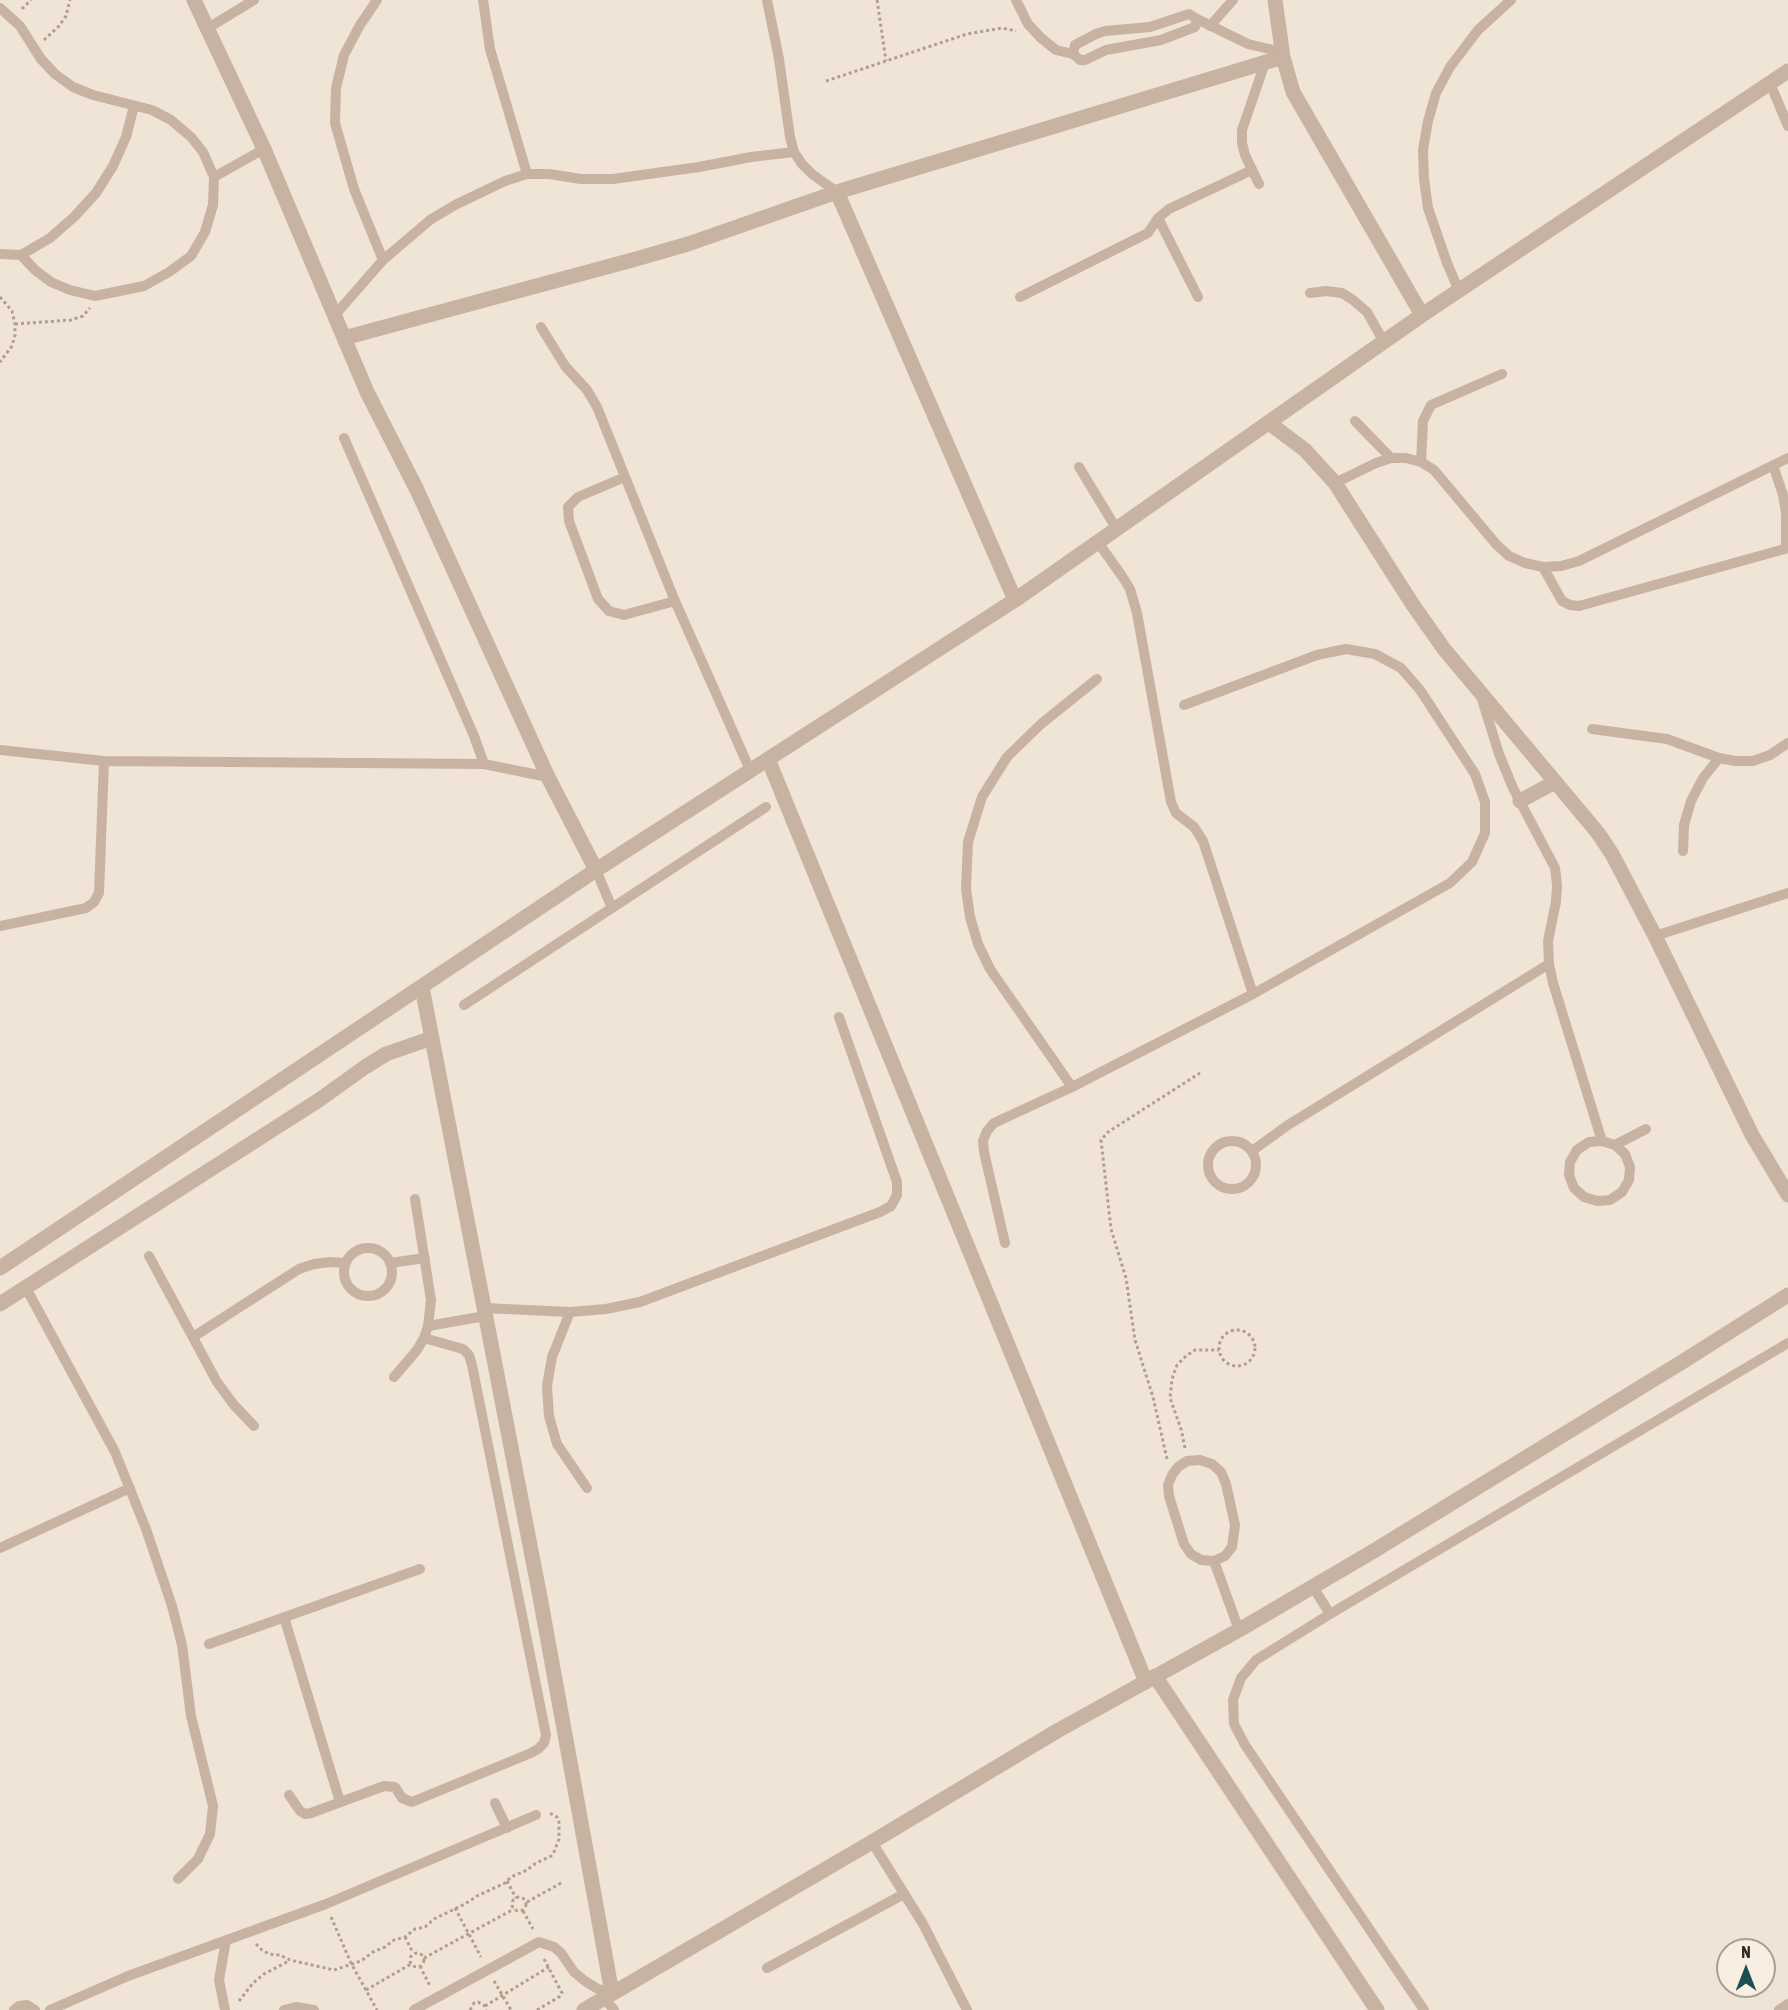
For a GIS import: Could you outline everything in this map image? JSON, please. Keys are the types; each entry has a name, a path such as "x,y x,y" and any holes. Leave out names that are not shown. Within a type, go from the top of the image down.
{"street":[{"path":"194,0 264,149 368,392 417,490 548,777 596,870"},
{"path":"1275,0 1287,75 1301,107 1422,315"},
{"path":"344,338 709,237 837,192 1265,63 1283,55"},
{"path":"0,1268 596,870 1015,600 1422,315 1788,71"},
{"path":"837,192 1015,600"},
{"path":"1269,423 1305,450 1335,483 1444,649 1583,814 1607,848 1655,936 1752,1135 1788,1195"},
{"path":"768,759 1151,1679 1377,2010"},
{"path":"1520,801 1555,782"},
{"path":"422,987 540,1597 608,1995"},
{"path":"0,1304 319,1100 386,1054 432,1038"},
{"path":"584,2010 1058,1731 1312,1587 1527,1458 1788,1295"}],"lane":[{"path":"207,28 254,0"},
{"path":"377,0 344,55 336,88 335,123 354,189 384,260"},
{"path":"483,0 490,49 526,174"},
{"path":"766,0 779,59 794,152 812,174 837,192"},
{"path":"1016,0 1028,24 1041,38 1056,50 1073,54 1080,60 1106,50 1161,40 1195,27 1197,19"},
{"path":"1210,26 1233,0"},
{"path":"1459,291 1428,208 1424,179 1428,121 1436,93 1450,67 1478,30 1511,0"},
{"path":"0,8 20,26 35,50 55,74 73,87 93,95 152,110 171,120 191,137 203,152 214,177 213,205 205,232 191,256 144,286 96,296 70,290 51,282 21,255"},
{"path":"1073,54 1073,49 1079,42 1105,31 1150,27 1189,14 1248,44 1283,55"},
{"path":"1259,184 1242,143 1242,130 1265,63"},
{"path":"1770,83 1788,126"},
{"path":"0,254 21,255 50,238 96,193 113,166 126,136 134,105"},
{"path":"214,177 264,149"},
{"path":"335,315 384,260 430,220 505,181 526,174 549,174 581,179 613,179 794,152"},
{"path":"1020,297 1148,233 1158,218 1169,209 1252,170"},
{"path":"1158,218 1198,297"},
{"path":"1310,293 1326,291 1342,293 1353,300 1367,312 1384,342"},
{"path":"542,327 565,366 593,398 675,602 750,770"},
{"path":"1421,462 1423,421 1431,405 1502,374"},
{"path":"1355,421 1390,458"},
{"path":"344,438 474,736 484,764"},
{"path":"1335,483 1376,462 1390,458 1406,458 1421,462 1434,470 1496,544 1509,556 1543,567 1561,566 1579,561 1788,458"},
{"path":"1543,567 1562,601 1580,606 1787,548 1783,495 1773,465"},
{"path":"1079,467 1116,528"},
{"path":"625,477 578,496 568,507 569,521 598,599 609,611 624,615 675,602"},
{"path":"1097,541 1126,582 1137,613 1171,802 1176,813 1194,826 1203,841 1253,994"},
{"path":"1005,1243 984,1152 983,1141 987,1131 994,1123 1253,994 1450,883 1472,862 1485,834 1485,802 1475,774 1420,690 1401,668 1375,654 1346,649 1317,655 1184,705"},
{"path":"1072,1086 990,969 978,944 970,917 966,889 968,842 982,797 1007,757 1041,724 1097,679"},
{"path":"1479,690 1499,754 1520,801 1555,868 1557,885 1548,941 1549,964 1555,992 1602,1141"},
{"path":"1592,729 1667,739 1719,758 1735,761 1753,760 1770,755 1788,743"},
{"path":"0,750 104,761 484,764 548,777"},
{"path":"1683,851 1684,825 1691,801 1703,778 1719,758"},
{"path":"0,926 86,908 94,902 99,893 104,761"},
{"path":"464,1005 766,807"},
{"path":"596,870 612,908"},
{"path":"1655,936 1788,893"},
{"path":"1252,1151 1288,1125 1549,964"},
{"path":"428,1326 485,1312 570,1312 606,1309 640,1302 891,1206 897,1195 897,1182 839,1017"},
{"path":"1615,1145 1646,1129"},
{"path":"1234,1141 1244,1144 1252,1151 1256,1161 1255,1172 1250,1181 1241,1187 1230,1189 1220,1185 1212,1178 1208,1168 1209,1157 1223,1142 1234,1141"},
{"path":"1602,1141 1615,1145 1625,1154 1630,1167 1629,1180 1622,1192 1610,1200 1597,1202 1584,1197 1574,1188 1569,1175 1570,1162 1577,1150 1589,1142 1602,1141"},
{"path":"394,1377 417,1350 428,1326 431,1300 415,1199"},
{"path":"372,1248 386,1256 390,1263 390,1280 386,1287 372,1295 356,1292 345,1280 345,1263 356,1251 372,1248"},
{"path":"149,1256 217,1382 254,1426"},
{"path":"390,1263 425,1258"},
{"path":"193,1337 299,1269 314,1264 345,1263"},
{"path":"26,1288 115,1452 172,1606 182,1645 192,1716 213,1806 210,1834 198,1860 178,1879"},
{"path":"570,1312 552,1358 547,1386 549,1416 557,1444 586,1488"},
{"path":"289,1795 300,1811 305,1814 384,1786 395,1787 402,1798 407,1801 417,1801 538,1749 544,1743 546,1734 472,1365 469,1355 463,1349 424,1338"},
{"path":"1424,2010 1245,1744 1234,1724 1233,1700 1241,1678 1256,1660 1330,1614 1788,1343"},
{"path":"1200,1460 1212,1464 1221,1472 1226,1484 1235,1525 1235,1536 1232,1547 1225,1556 1214,1561 1201,1560 1191,1554 1184,1544 1169,1496 1168,1485 1172,1475 1187,1461 1200,1460"},
{"path":"0,1548 130,1488"},
{"path":"1214,1561 1239,1630"},
{"path":"209,1644 420,1569"},
{"path":"1312,1587 1330,1614"},
{"path":"284,1617 340,1802"},
{"path":"495,1803 507,1828"},
{"path":"50,2010 128,1976 326,1904 536,1815"},
{"path":"872,1842 923,1924 967,2010"},
{"path":"767,1968 904,1894"},
{"path":"225,1940 219,1980 230,2008"},
{"path":"414,2010 539,1942 554,1947 585,1982 608,1995 614,2010"},
{"path":"1779,2010 1788,2004"},
{"path":"14,2010 19,2006 27,2005 35,2010"},
{"path":"284,2010 296,2007 314,2010"}],"path":[{"path":"35,50 59,26 66,15 70,0"},
{"path":"877,0 886,61"},
{"path":"826,81 987,30 1002,28 1041,38"},
{"path":"15,324 71,320 83,316 92,307 96,296"},
{"path":"0,297 12,311 15,324 12,346 0,362"},
{"path":"1172,1475 1153,1397 1135,1340 1126,1278 1111,1229 1101,1140 1108,1132 1200,1073"},
{"path":"1236,1330 1249,1334 1256,1347 1252,1360 1239,1367 1225,1363 1219,1350 1223,1337 1236,1330"},
{"path":"1187,1461 1181,1429 1170,1398 1172,1379 1185,1356 1196,1350 1219,1350"},
{"path":"252,1930 256,1945 269,1954 339,1970 361,1961 410,1932 425,1927 434,1919 446,1915 507,1881 511,1876 546,1859 554,1852 559,1839 560,1822 552,1813 536,1815"},
{"path":"507,1881 516,1898"},
{"path":"526,1902 563,1882"},
{"path":"516,1898 520,1897 526,1902"},
{"path":"514,1909 513,1901 516,1898"},
{"path":"523,1911 526,1902"},
{"path":"326,1904 351,1964 377,2010"},
{"path":"424,1958 514,1909 523,1911"},
{"path":"523,1911 539,1942"},
{"path":"405,1937 413,1953 411,1964"},
{"path":"366,1990 411,1964 420,1966 424,1963 422,1954 413,1953"},
{"path":"537,2010 560,1997 562,1993 541,1954"},
{"path":"230,2008 264,1974 290,1960"},
{"path":"470,2010 474,2003 478,2002 485,2008 549,1967"}]}
